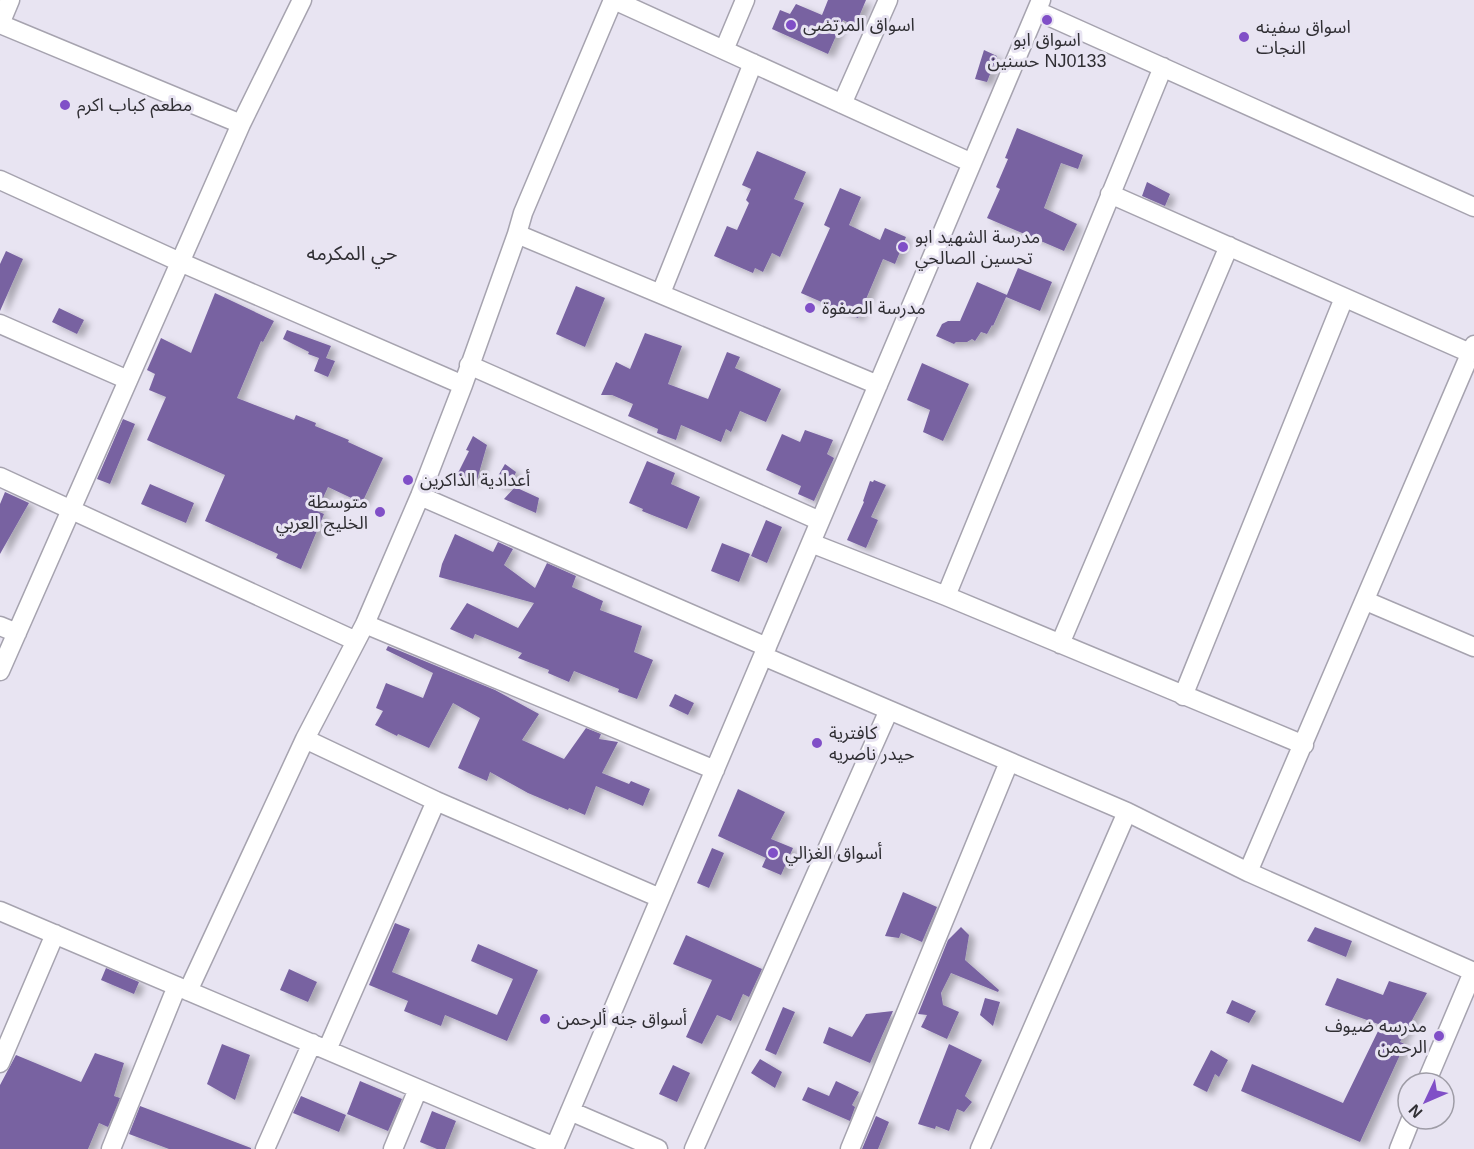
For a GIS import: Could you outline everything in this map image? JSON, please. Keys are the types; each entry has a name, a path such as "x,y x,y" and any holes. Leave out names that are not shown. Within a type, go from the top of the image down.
{"street":[{"path":"10,0 0,24 241,124"},
{"path":"0,671 8,629 70,510 241,124 302,0"},
{"path":"111,1149 182,989 305,739 365,624 420,496 463,385 523,213 614,0 972,163"},
{"path":"724,50 745,0"},
{"path":"842,104 888,0"},
{"path":"0,911 554,1148 1039,5 1163,67 1473,204"},
{"path":"661,293 753,63"},
{"path":"946,596 1163,67"},
{"path":"0,180 180,262 463,385"},
{"path":"1110,194 1344,298 1472,349 1248,872"},
{"path":"517,234 878,385"},
{"path":"1060,644 1229,246"},
{"path":"1183,696 1344,298"},
{"path":"0,324 128,380"},
{"path":"469,365 820,521"},
{"path":"0,477 356,641"},
{"path":"420,496 765,651 889,710 1127,812 1248,872 1474,972 1431,1071"},
{"path":"811,543 946,596 1304,745"},
{"path":"1366,601 1474,647"},
{"path":"365,624 715,770"},
{"path":"694,1149 889,710"},
{"path":"305,739 436,801 660,898"},
{"path":"850,1149 1009,762"},
{"path":"265,1149 320,1047 436,801"},
{"path":"980,1149 1127,812"},
{"path":"0,1063 55,934"},
{"path":"393,1149 418,1089"},
{"path":"570,1112 658,1149"},
{"path":"1399,1149 1406,1131"}],"building":[{"path":"828,0 866,0 855,26 843,20 828,54 772,29 780,10 790,14 796,4 822,15"},
{"path":"984,50 997,56 987,82 975,79"},
{"path":"1017,128 1083,155 1078,169 1061,163 1044,208 1077,224 1064,251 987,218 1000,189 996,187 1008,159 1005,158"},
{"path":"757,151 806,172 794,199 804,203 780,257 772,253 763,272 755,268 753,273 714,256 727,226 737,230 749,203 746,200 751,189 742,185"},
{"path":"1147,182 1170,194 1165,206 1142,196"},
{"path":"840,188 861,197 849,225 880,240 885,228 906,237 895,264 883,259 858,318 801,293 830,228 824,225"},
{"path":"6,251 23,259 0,311 0,264"},
{"path":"1018,268 1052,282 1040,311 1006,297"},
{"path":"977,282 1007,295 987,334 981,332 975,341 972,339 954,344 936,336 942,324 948,321 960,321"},
{"path":"576,286 605,298 585,347 556,334"},
{"path":"215,293 274,321 263,342 261,341 237,398 294,420 296,415 316,423 315,426 349,440 348,442 383,458 362,503 328,487 317,511 324,514 301,569 276,558 278,554 205,521 225,475 147,440 166,397 149,390 155,374 147,370 161,338 191,353"},
{"path":"59,308 84,320 77,334 52,322"},
{"path":"287,330 331,346 326,358 335,361 328,377 314,371 319,358 283,339"},
{"path":"645,333 682,346 668,384 708,399 727,352 740,357 735,368 781,389 766,422 740,411 731,432 726,429 721,442 681,425 676,440 657,433 658,429 628,416 633,404 612,395 601,395 616,362 630,369"},
{"path":"922,363 969,384 943,441 923,432 930,410 907,400"},
{"path":"123,419 135,424 110,484 97,479"},
{"path":"805,430 833,440 827,454 834,458 814,501 798,494 801,486 766,470 782,434 800,442"},
{"path":"473,436 487,445 477,480 471,481 456,477 469,451 466,450"},
{"path":"647,461 675,473 671,484 700,497 687,529 642,511 643,509 629,503"},
{"path":"505,464 516,472 509,488 494,483"},
{"path":"874,480 886,485 871,517 878,520 866,548 847,540 864,502 870,481"},
{"path":"150,484 194,503 186,523 141,504"},
{"path":"515,487 539,498 536,513 504,499"},
{"path":"5,492 29,503 0,554 0,504"},
{"path":"766,520 782,527 767,563 751,556"},
{"path":"455,534 493,552 498,542 513,549 504,565 535,588 547,563 576,576 572,587 603,601 600,610 642,626 634,652 653,660 637,699 618,692 619,689 574,671 569,682 548,673 549,670 518,658 522,653 475,634 473,639 450,629 467,603 518,628 534,603 439,577"},
{"path":"722,543 750,554 739,582 711,571"},
{"path":"388,646 495,690 539,714 522,740 564,759 586,728 601,734 599,739 618,742 602,773 629,784 631,781 650,789 643,806 596,786 585,815 528,793 490,772 487,781 458,768 480,718 453,703 429,748 375,725 383,711 376,708 386,683 423,698 433,673 386,650"},
{"path":"675,694 694,703 688,715 669,706"},
{"path":"738,789 785,812 771,839 793,848 781,875 762,867 766,858 718,836"},
{"path":"712,848 724,853 709,888 697,883"},
{"path":"903,892 937,907 922,942 901,933 899,938 885,936"},
{"path":"395,923 410,929 392,972 497,1015 513,979 471,961 478,944 538,970 507,1041 445,1015 441,1026 404,1011 408,1001 369,985"},
{"path":"961,927 969,935 965,960 999,990 998,992 951,973 941,993 943,1005 959,1012 947,1039 921,1027 927,1015 918,1014 948,940"},
{"path":"1315,927 1352,941 1346,957 1307,941"},
{"path":"686,935 762,969 749,997 743,994 731,1021 717,1015 702,1044 686,1037 712,980 673,964"},
{"path":"106,968 139,982 134,994 101,980"},
{"path":"289,969 317,982 308,1002 280,990"},
{"path":"1337,978 1383,995 1389,981 1427,993 1400,1042 1405,1044 1360,1142 1241,1091 1252,1064 1343,1103 1381,1025 1325,1005"},
{"path":"985,998 1000,1002 993,1026 980,1015"},
{"path":"1232,1000 1256,1011 1249,1023 1226,1013"},
{"path":"783,1007 795,1012 776,1055 765,1050"},
{"path":"893,1011 870,1063 823,1043 829,1027 852,1037 866,1014"},
{"path":"222,1044 250,1055 235,1100 207,1084"},
{"path":"949,1044 982,1060 965,1096 972,1102 964,1112 957,1109 949,1131 936,1126 935,1129 918,1124"},
{"path":"1211,1050 1228,1060 1219,1077 1215,1074 1207,1092 1193,1085"},
{"path":"95,1053 124,1063 114,1096 120,1098 108,1127 99,1123 88,1149 0,1149 0,1085 16,1055 81,1082"},
{"path":"760,1059 782,1072 775,1088 751,1073"},
{"path":"673,1065 690,1073 677,1102 659,1094"},
{"path":"360,1081 402,1099 388,1131 347,1114"},
{"path":"836,1081 859,1092 852,1105 855,1107 850,1121 802,1100 808,1087 829,1096"},
{"path":"301,1096 346,1115 339,1132 293,1113"},
{"path":"140,1106 251,1149 169,1149 129,1134"},
{"path":"432,1111 456,1121 445,1149 437,1149 420,1142"},
{"path":"876,1116 889,1122 878,1149 862,1149"}],"place":[{"name":"اسواق ابو حسنين NJ0133","path":"1047,20"},
{"name":"اسواق المرتضى","path":"791,25"},
{"name":"اسواق سفينه النجات","path":"1244,37"},
{"name":"مطعم كباب اكرم","path":"65,105"},
{"name":"مدرسة الشهيد ابو تحسين الصالحي","path":"903,247"},
{"name":"مدرسة الصفوة","path":"810,308"},
{"name":"أعدادية الذاكرين","path":"408,480"},
{"name":"متوسطة الخليج العربي","path":"380,512"},
{"name":"كافترية حيدر ناصريه","path":"817,743"},
{"name":"أسواق الغزالي","path":"773,853"},
{"name":"أسواق جنه ألرحمن","path":"545,1019"},
{"name":"مدرسه ضيوف الرحمن","path":"1439,1036"}],"district":[{"name":"حي المكرمه","path":"352,253"}]}
